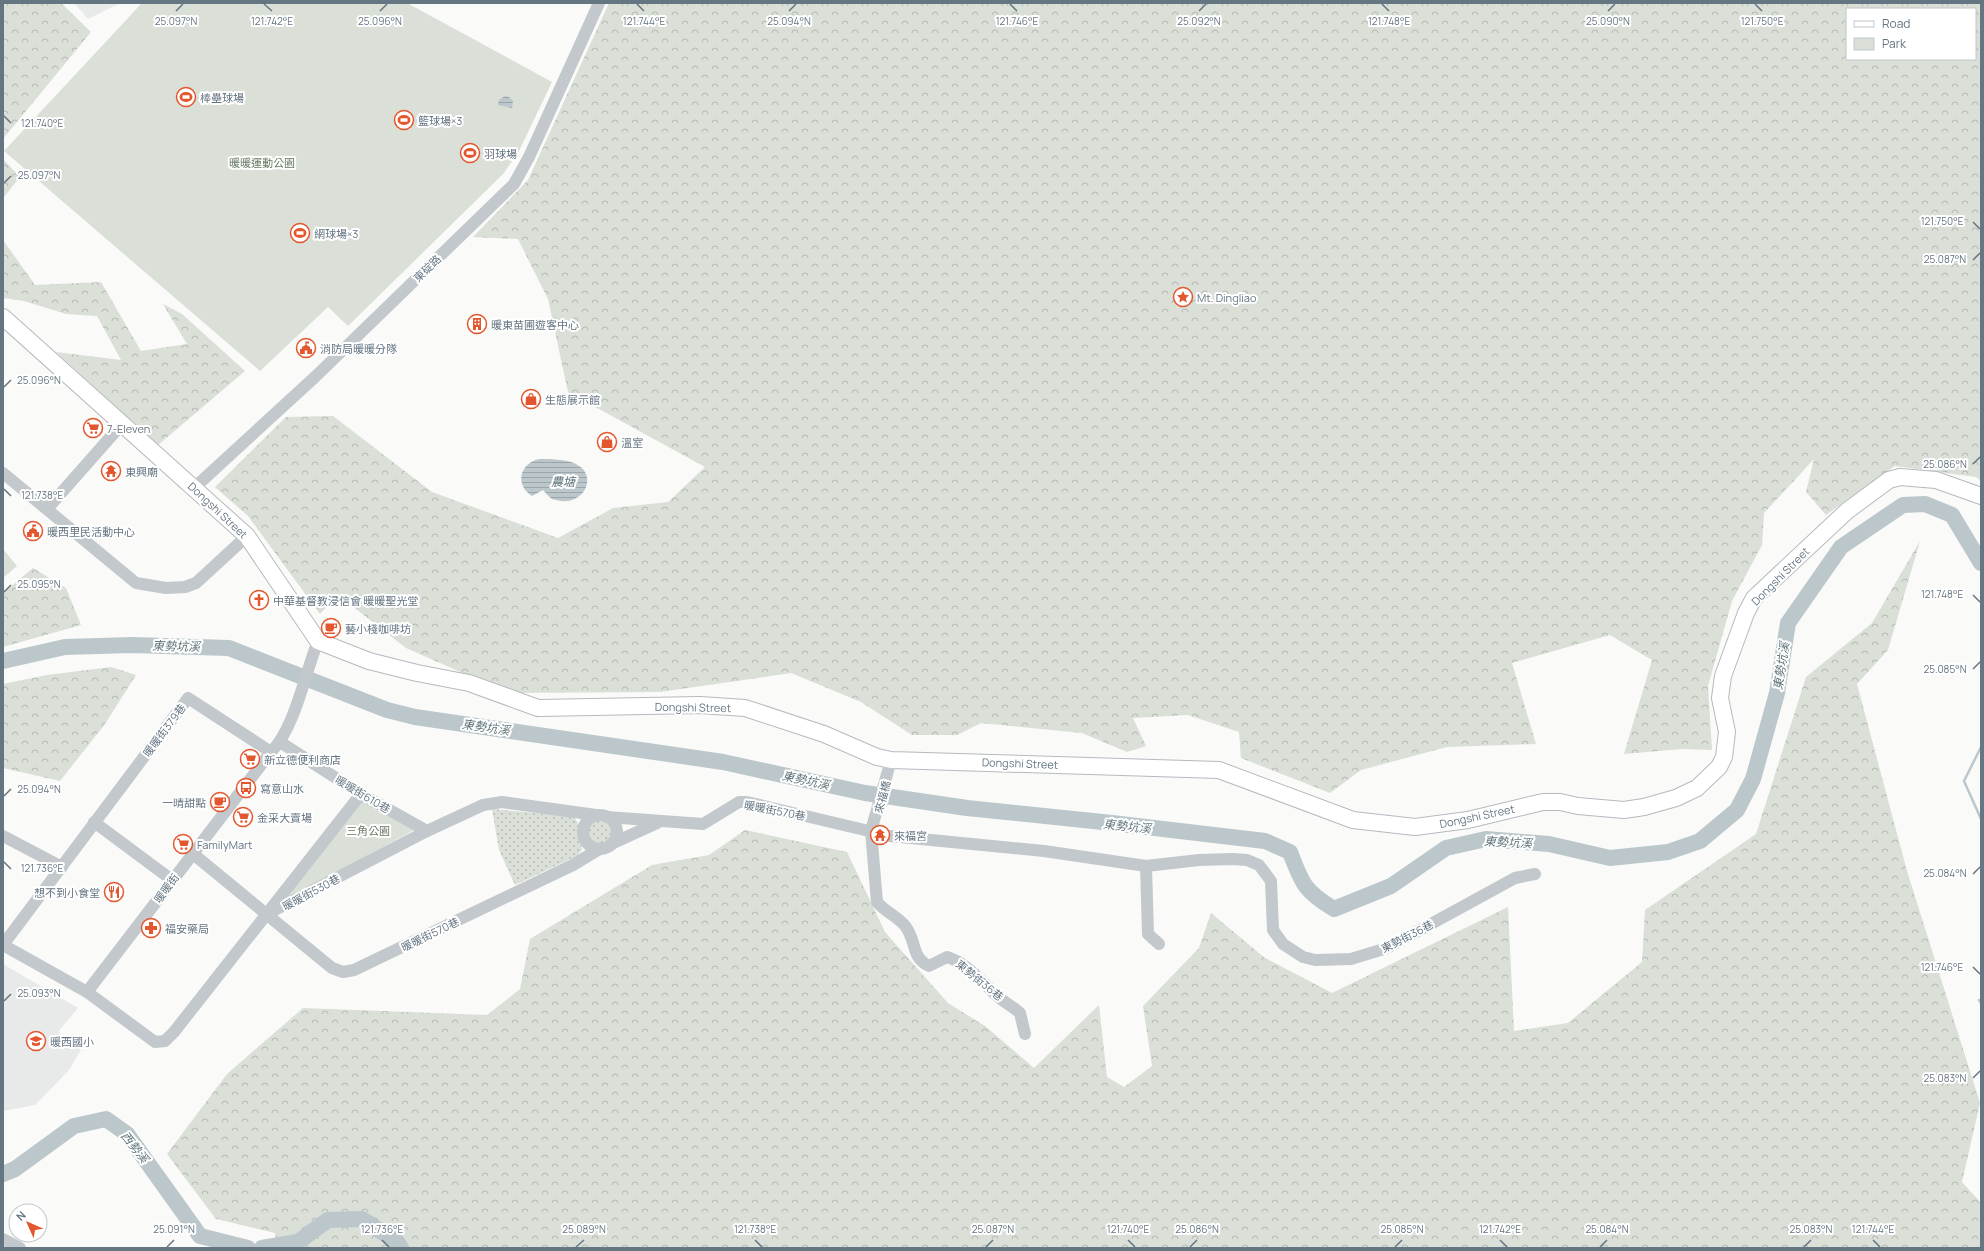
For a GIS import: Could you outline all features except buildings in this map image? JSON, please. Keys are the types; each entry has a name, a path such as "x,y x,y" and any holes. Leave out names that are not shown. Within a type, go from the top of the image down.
{"main road":[{"name":"Dongshi Street","path":"3,318 248,536 316,646 417,674 469,683 538,708 700,705 745,708 824,734 877,757 890,766 1219,770 1353,820 1415,827 1468,820 1485,814 1542,802 1560,802 1578,806 1624,810 1644,807 1676,798 1697,788 1719,767 1724,757 1728,732 1720,698 1723,676 1746,613 1754,598 1847,511 1880,486 1900,477 1936,480 1981,496"}],"street":[{"name":"東碇路","path":"194,488 315,377 514,184 529,157 598,3"},
{"path":"47,509 122,424"},
{"path":"3,473 129,579 136,583 151,586 185,587 196,583 248,536"},
{"name":"暖暖街","path":"87,992 192,853 280,742 296,704 316,646"},
{"name":"暖暖街379巷","path":"3,945 188,698 271,752"},
{"name":"暖暖街610巷","path":"280,742 361,794 427,831"},
{"name":"來福橋","path":"873,826 890,766"},
{"path":"267,915 361,794"},
{"name":"暖暖街530巷","path":"87,992 155,1042 165,1041 174,1032 267,915 427,831 484,805 502,802 601,816 658,822"},
{"name":"暖暖街570巷","path":"192,853 332,968 343,972 354,970 559,872 606,846 658,822 703,824 739,802 747,802 873,826"},
{"path":"601,816 614,824 616,834 606,846 595,848 586,842 583,831 587,821 601,816"},
{"path":"94,822 172,880"},
{"name":"東勢街36巷","path":"873,826 890,836 1044,851 1146,866 1233,859 1247,860 1259,865 1272,881 1273,930 1283,944 1303,957 1315,960 1351,959 1387,948 1515,878 1535,874"},
{"name":"東勢街36巷","path":"873,826 877,902 884,910 905,925 912,938 917,955 921,961 929,966 948,957 956,960 973,973 996,995 1020,1012 1025,1034"},
{"path":"3,836 62,867"},
{"path":"1146,866 1148,934 1159,944"},
{"path":"3,945 87,992"},
{"path":"3,1239 20,1248"}],"shaded area":[{"path":"74,3 120,3 88,19"},
{"name":"暖西國小","path":"3,964 78,1008 58,1032 81,1050 69,1070 35,1105 3,1111"}],"green space":[{"path":"3,3 61,3 91,32 3,139"},
{"name":"暖暖運動公園","path":"142,3 407,3 552,82 518,153 503,174 348,326 328,307 260,371 4,151"},
{"path":"609,3 1981,3 1981,481 1976,477 1895,466 1826,515 1806,492 1814,459 1764,513 1762,545 1732,601 1708,686 1712,750 1682,749 1624,754 1652,660 1610,635 1512,663 1536,744 1447,747 1361,770 1330,793 1241,758 1239,732 1188,715 1133,718 1146,746 1127,752 1082,733 981,723 957,735 912,735 861,702 791,673 660,692 508,693 406,648 338,595 320,614 248,516 215,487 286,417 333,416 432,492 558,538 613,508 668,502 705,467 568,392 548,299 518,239 473,237 528,180"},
{"path":"3,159 20,177 3,198"},
{"path":"3,240 35,285 101,282 141,351 187,344 163,304 182,314 245,371 158,445 56,352 121,360 97,316 66,314 24,301 3,298"},
{"path":"1920,541 1888,650 1857,684 1907,871 1980,1103 1962,1182 1981,1203 1981,1248 277,1248 275,1233 216,1219 167,1154 227,1074 303,1008 487,1015 520,989 530,939 652,865 709,855 745,830 847,852 885,932 948,1003 985,1026 1034,1068 1099,1005 1107,1077 1124,1087 1152,1066 1143,1006 1199,948 1211,913 1265,958 1332,993 1508,907 1514,1031 1568,1023 1642,962 1645,910 1756,834 1806,677 1872,623"},
{"path":"3,549 17,566 3,578"},
{"path":"33,568 66,588 81,625 3,647 3,593"},
{"path":"111,667 136,675 105,724 60,781 3,768 3,684 47,675"},
{"name":"三角公園","path":"363,800 414,830 281,903"},
{"path":"492,809 572,816 575,818 579,826 582,850 577,856 515,885 499,850"},
{"path":"600,820 605,821 611,827 611,837 605,843 600,844 595,843 589,837 588,832 589,827 595,821"}],"water":[{"path":"505,96 509,97 513,101 512,108 498,105 499,100"},
{"name":"農塘","path":"539,459 568,461 583,469 587,481 586,488 582,494 569,501 552,499 543,490 532,496 523,486 521,481 522,475 527,465"}],"waterway":[{"name":"東勢坑溪","path":"3,661 65,647 132,645 229,648 387,710 415,717 723,762 865,793 967,808 1265,841 1290,852 1305,885 1316,897 1334,909 1391,886 1446,848 1486,839 1549,844 1610,858 1668,852 1700,841 1737,810 1753,779 1777,693 1788,623 1841,547 1903,505 1925,504 1952,515 1981,563"},
{"path":"1981,747 1964,781 1981,819"},
{"name":"西勢溪","path":"3,1174 15,1169 74,1126 106,1119 127,1134 200,1236 248,1248"},
{"name":"西勢溪","path":"262,1248 298,1242 328,1220 362,1219 397,1242 401,1248"}],"place":[{"name":"棒壘球場","path":"186,97"},
{"name":"籃球場×3","path":"404,120"},
{"name":"羽球場","path":"470,153"},
{"name":"網球場×3","path":"300,233"},
{"name":"Mt. Dingliao","path":"1183,297"},
{"name":"暖東苗圃遊客中心","path":"477,324"},
{"name":"消防局暖暖分隊","path":"306,348"},
{"name":"生態展示館","path":"531,399"},
{"name":"7-Eleven","path":"93,428"},
{"name":"溫室","path":"607,442"},
{"name":"東興廟","path":"111,471"},
{"name":"暖西里民活動中心","path":"33,531"},
{"name":"中華基督教浸信會 暖暖聖光堂","path":"259,600"},
{"name":"藝小棧咖啡坊","path":"331,628"},
{"name":"新立德便利商店","path":"250,759"},
{"name":"寫意山水","path":"246,788"},
{"name":"一晴甜點","path":"220,802"},
{"name":"金采大賣場","path":"243,817"},
{"name":"來福宮","path":"880,835"},
{"name":"FamilyMart","path":"183,844"},
{"name":"想不到小食堂","path":"114,892"},
{"name":"福安藥局","path":"151,928"},
{"name":"暖西國小","path":"36,1041"}]}
